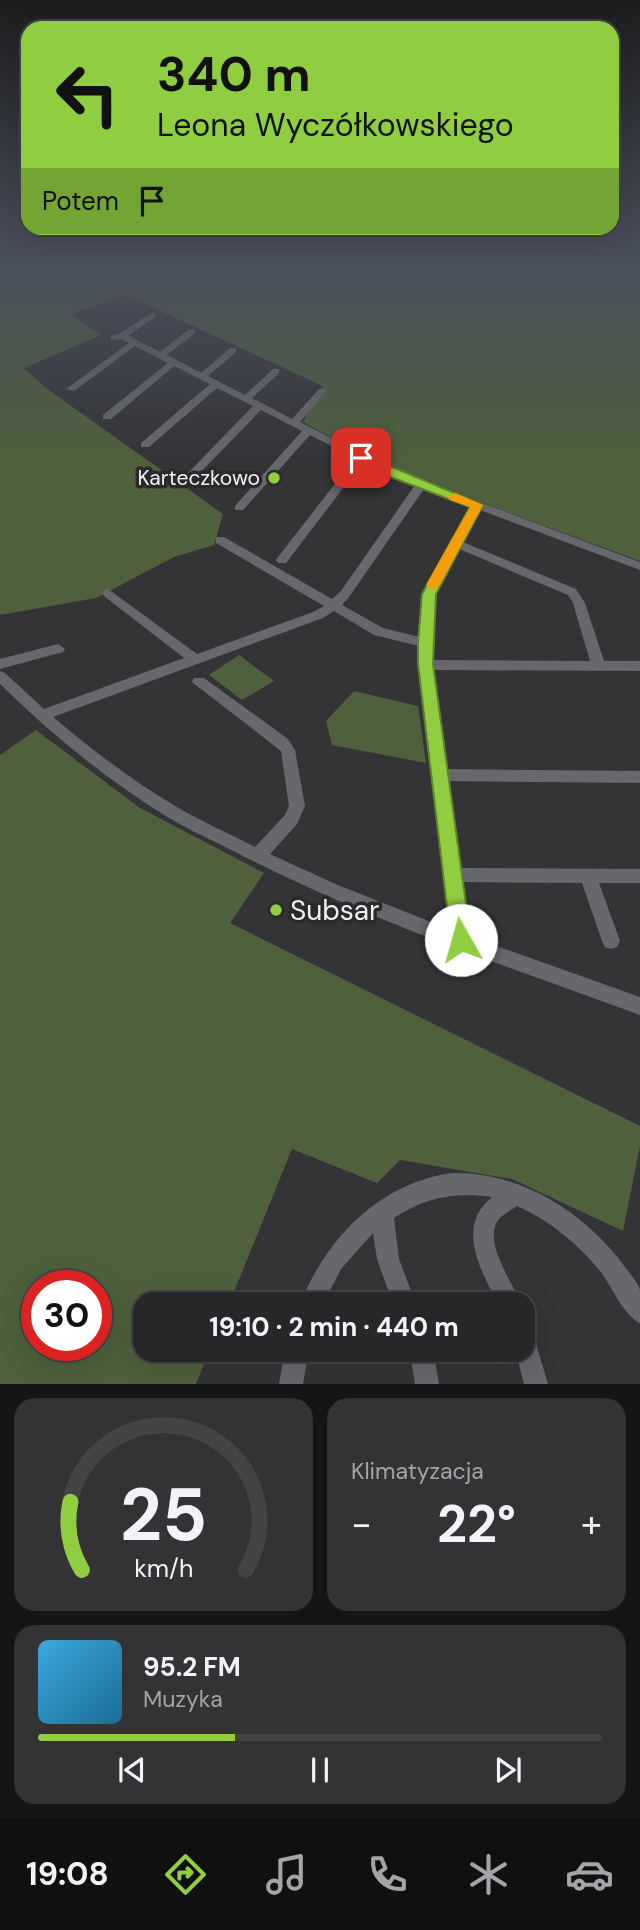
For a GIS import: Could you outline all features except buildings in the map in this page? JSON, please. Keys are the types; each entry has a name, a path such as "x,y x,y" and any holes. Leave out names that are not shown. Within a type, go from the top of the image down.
{"street":[{"path":"131,329 118,337 174,362 361,458 421,485 640,566"},
{"path":"161,356 192,331"},
{"path":"71,389 134,343"},
{"path":"202,377 233,350"},
{"path":"107,416 174,362"},
{"path":"246,398 276,371"},
{"path":"145,445 216,384"},
{"path":"295,423 322,391"},
{"path":"190,477 260,405"},
{"path":"239,508 309,430"},
{"path":"282,560 361,458"},
{"path":"40,716 317,615 333,606 345,594 421,485"},
{"path":"461,940 442,775 425,664 429,594 477,505"},
{"path":"220,540 379,632 426,643"},
{"path":"455,543 572,592 579,603 598,666"},
{"path":"108,593 194,659"},
{"path":"0,664 58,649"},
{"path":"425,664 640,666"},
{"path":"0,676 40,716 167,810 327,890 640,1006"},
{"path":"199,682 283,743 288,750 296,806 292,819 257,856"},
{"path":"442,775 640,777"},
{"path":"453,875 640,876"},
{"path":"588,876 611,941"},
{"path":"316,1292 325,1273 340,1252 360,1229 383,1212 425,1191 449,1184 474,1183 515,1194 548,1211 593,1247 617,1276 640,1311"},
{"path":"505,1292 483,1239 490,1214 515,1194"},
{"path":"383,1212 382,1241 400,1292"},
{"path":"291,1384 295,1362"},
{"path":"423,1362 427,1384"},
{"path":"530,1362 536,1384"}],"green space":[{"path":"0,329 92,329 101,335 24,368 46,388 223,514 214,545 174,557 96,598 0,615"},
{"path":"199,329 640,329 640,561 390,469 303,422 323,386"},
{"path":"239,655 274,681 242,700 209,675"},
{"path":"354,691 418,706 426,763 332,745 326,721"},
{"path":"36,730 140,808 264,873 230,923 640,1126 640,1146 623,1231 512,1179 400,1160 377,1183 292,1149 234,1292 133,1292 133,1362 205,1362 196,1384 0,1384 0,755"}],"slow traffic":[{"path":"433,585 477,505 455,497"}],"place":[{"name":"Karteczkowo","path":"274,478"},
{"name":"Subsar","path":"276,910"}],"route":[{"path":"361,458 392,473 477,505 429,594 425,664 442,775 461,940"}]}
